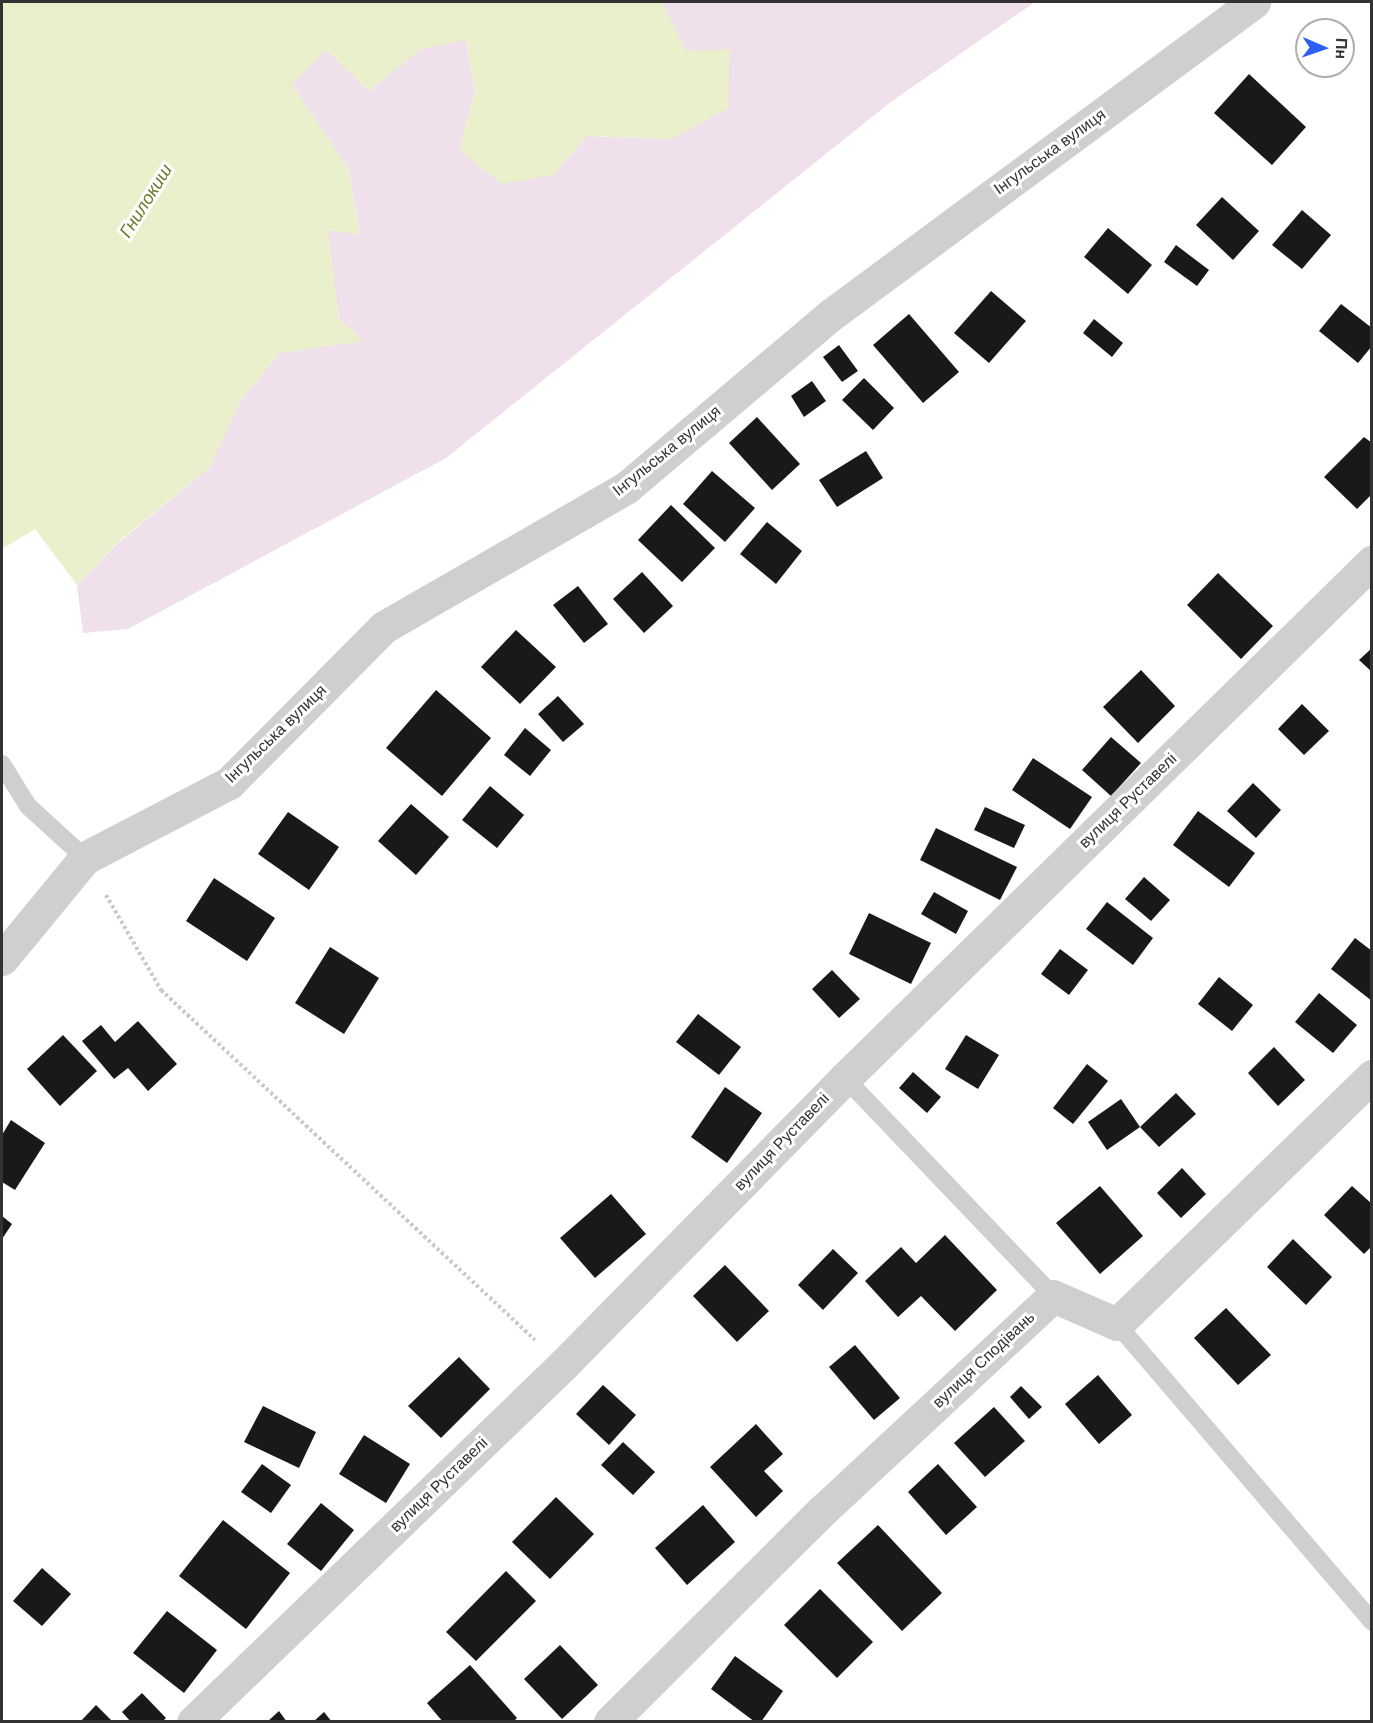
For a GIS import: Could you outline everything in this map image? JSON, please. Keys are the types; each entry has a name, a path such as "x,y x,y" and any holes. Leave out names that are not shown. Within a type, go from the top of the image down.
{"street":[{"name":"Інгульська вулиця","path":"2,959 85,858 229,783 384,627 627,487 832,314 1254,2"},
{"name":"вулиця Руставелі","path":"193,1722 563,1365 845,1078 1371,562"},
{"path":"1053,1296 1118,1324 1371,1076"},
{"name":"вулиця Сподівань","path":"610,1722 824,1510 1053,1296"}],"lane":[{"path":"2,764 28,806 85,858"},
{"path":"845,1078 1053,1296"},
{"path":"1118,1324 1371,1623"}],"path":[{"path":"85,858 161,990 563,1365"}],"shaded area":[{"path":"662,2 1035,2 892,101 446,458 128,629 83,633 77,585 118,543 209,468 241,400 279,353 363,341 339,319 327,230 360,234 348,168 292,85 326,49 369,91 421,49 466,39 475,91 459,150 553,175 587,136 672,139 686,51"}],"water":[{"name":"Гнилокиш","path":"2,2 662,2 686,51 730,49 728,108 672,139 587,136 553,175 502,184 459,150 475,91 466,40 421,49 369,91 326,50 292,85 348,168 360,235 328,230 339,319 364,341 279,353 241,400 209,468 118,542 77,585 35,529 2,549"}],"building":[{"path":"1249,74 1306,127 1272,165 1214,113"},
{"path":"1222,197 1259,231 1233,260 1196,225"},
{"path":"1302,210 1331,235 1302,269 1272,245"},
{"path":"1108,228 1152,265 1128,294 1084,257"},
{"path":"1176,245 1209,270 1197,286 1164,262"},
{"path":"991,291 1026,321 989,363 954,333"},
{"path":"1341,304 1372,328 1372,346 1358,363 1319,331"},
{"path":"909,314 959,372 923,403 873,345"},
{"path":"1094,319 1123,343 1112,357 1083,333"},
{"path":"839,345 858,371 842,382 823,357"},
{"path":"864,378 894,408 873,430 842,400"},
{"path":"812,381 826,401 804,417 791,396"},
{"path":"757,417 800,464 772,490 729,443"},
{"path":"1364,437 1372,443 1372,494 1357,509 1324,477"},
{"path":"866,451 883,478 837,507 819,480"},
{"path":"712,471 755,508 725,542 683,504"},
{"path":"671,505 715,548 682,582 638,540"},
{"path":"767,522 802,551 776,584 740,554"},
{"path":"642,572 673,606 644,633 613,599"},
{"path":"1218,573 1273,626 1241,659 1187,605"},
{"path":"578,586 608,624 584,643 553,605"},
{"path":"516,630 556,667 520,704 481,667"},
{"path":"1372,648 1372,672 1359,660"},
{"path":"1141,670 1175,706 1138,743 1103,707"},
{"path":"436,690 491,738 442,796 386,748"},
{"path":"558,696 584,724 563,742 538,714"},
{"path":"1302,704 1329,731 1304,755 1278,729"},
{"path":"525,728 551,750 530,776 504,755"},
{"path":"1111,737 1141,763 1111,796 1082,770"},
{"path":"1033,758 1092,797 1070,829 1012,790"},
{"path":"1253,783 1281,810 1256,838 1227,811"},
{"path":"490,786 524,815 497,848 462,820"},
{"path":"411,804 449,837 416,875 378,841"},
{"path":"985,807 1025,825 1014,848 974,830"},
{"path":"1198,811 1255,853 1229,887 1173,845"},
{"path":"288,812 339,847 309,890 258,854"},
{"path":"936,828 1017,867 1000,900 920,860"},
{"path":"1144,877 1170,900 1151,921 1125,899"},
{"path":"214,878 275,918 247,961 186,921"},
{"path":"934,892 968,911 956,934 921,914"},
{"path":"1107,902 1153,938 1133,965 1086,929"},
{"path":"869,913 931,943 911,984 849,954"},
{"path":"1355,938 1372,951 1372,1001 1331,969"},
{"path":"330,947 379,978 344,1034 295,1003"},
{"path":"1060,949 1088,970 1069,995 1041,974"},
{"path":"832,970 860,999 839,1018 812,989"},
{"path":"1219,977 1253,1005 1232,1031 1198,1004"},
{"path":"1319,993 1357,1025 1333,1053 1295,1022"},
{"path":"698,1014 741,1047 719,1075 676,1042"},
{"path":"138,1021 177,1064 148,1091 128,1068 114,1079 82,1041 101,1025 115,1042"},
{"path":"63,1035 97,1071 60,1106 27,1069"},
{"path":"966,1035 999,1055 978,1089 945,1069"},
{"path":"1274,1047 1305,1080 1278,1106 1248,1073"},
{"path":"1087,1064 1108,1081 1073,1124 1053,1108"},
{"path":"913,1072 941,1097 927,1113 899,1088"},
{"path":"725,1087 762,1113 727,1163 691,1137"},
{"path":"1176,1093 1196,1114 1159,1147 1140,1127"},
{"path":"1121,1099 1140,1127 1107,1150 1088,1122"},
{"path":"11,1120 45,1143 15,1190 2,1182 2,1135"},
{"path":"1182,1168 1206,1194 1181,1218 1157,1193"},
{"path":"1100,1186 1143,1236 1100,1274 1056,1223"},
{"path":"1352,1186 1372,1204 1372,1246 1364,1254 1324,1215"},
{"path":"611,1194 646,1234 595,1278 560,1238"},
{"path":"2,1216 12,1224 2,1239"},
{"path":"945,1235 997,1290 955,1331 921,1296 898,1317 865,1281 901,1247 916,1263"},
{"path":"1293,1239 1332,1277 1306,1305 1267,1267"},
{"path":"833,1249 858,1273 823,1310 798,1285"},
{"path":"725,1265 769,1311 737,1342 693,1296"},
{"path":"1226,1308 1271,1355 1238,1385 1194,1338"},
{"path":"855,1345 900,1398 874,1420 829,1367"},
{"path":"459,1357 490,1389 441,1438 408,1406"},
{"path":"1098,1375 1132,1415 1099,1444 1065,1404"},
{"path":"603,1385 636,1415 609,1445 576,1414"},
{"path":"1021,1386 1042,1407 1029,1419 1010,1397"},
{"path":"263,1406 316,1432 299,1468 244,1442"},
{"path":"994,1407 1025,1441 985,1477 954,1443"},
{"path":"756,1424 783,1454 764,1471 783,1491 756,1517 710,1467"},
{"path":"364,1435 410,1464 386,1503 339,1474"},
{"path":"623,1442 655,1472 633,1495 601,1465"},
{"path":"262,1464 291,1485 271,1513 241,1492"},
{"path":"938,1464 977,1507 946,1535 908,1492"},
{"path":"556,1497 594,1534 550,1579 512,1542"},
{"path":"321,1503 354,1530 321,1571 287,1544"},
{"path":"703,1505 735,1542 687,1585 655,1548"},
{"path":"223,1520 290,1573 246,1629 179,1576"},
{"path":"878,1525 942,1593 902,1631 837,1563"},
{"path":"42,1568 71,1594 42,1626 13,1601"},
{"path":"506,1571 536,1601 476,1661 446,1632"},
{"path":"820,1589 873,1642 837,1678 784,1625"},
{"path":"167,1611 217,1650 184,1693 133,1653"},
{"path":"560,1645 598,1685 562,1719 524,1679"},
{"path":"735,1656 783,1691 761,1722 755,1722 711,1689"},
{"path":"470,1665 517,1718 513,1722 443,1722 427,1703"},
{"path":"142,1693 166,1718 162,1722 131,1722 122,1712"},
{"path":"96,1705 113,1722 80,1722"},
{"path":"279,1711 287,1722 267,1722"},
{"path":"324,1712 332,1722 313,1722"}]}
